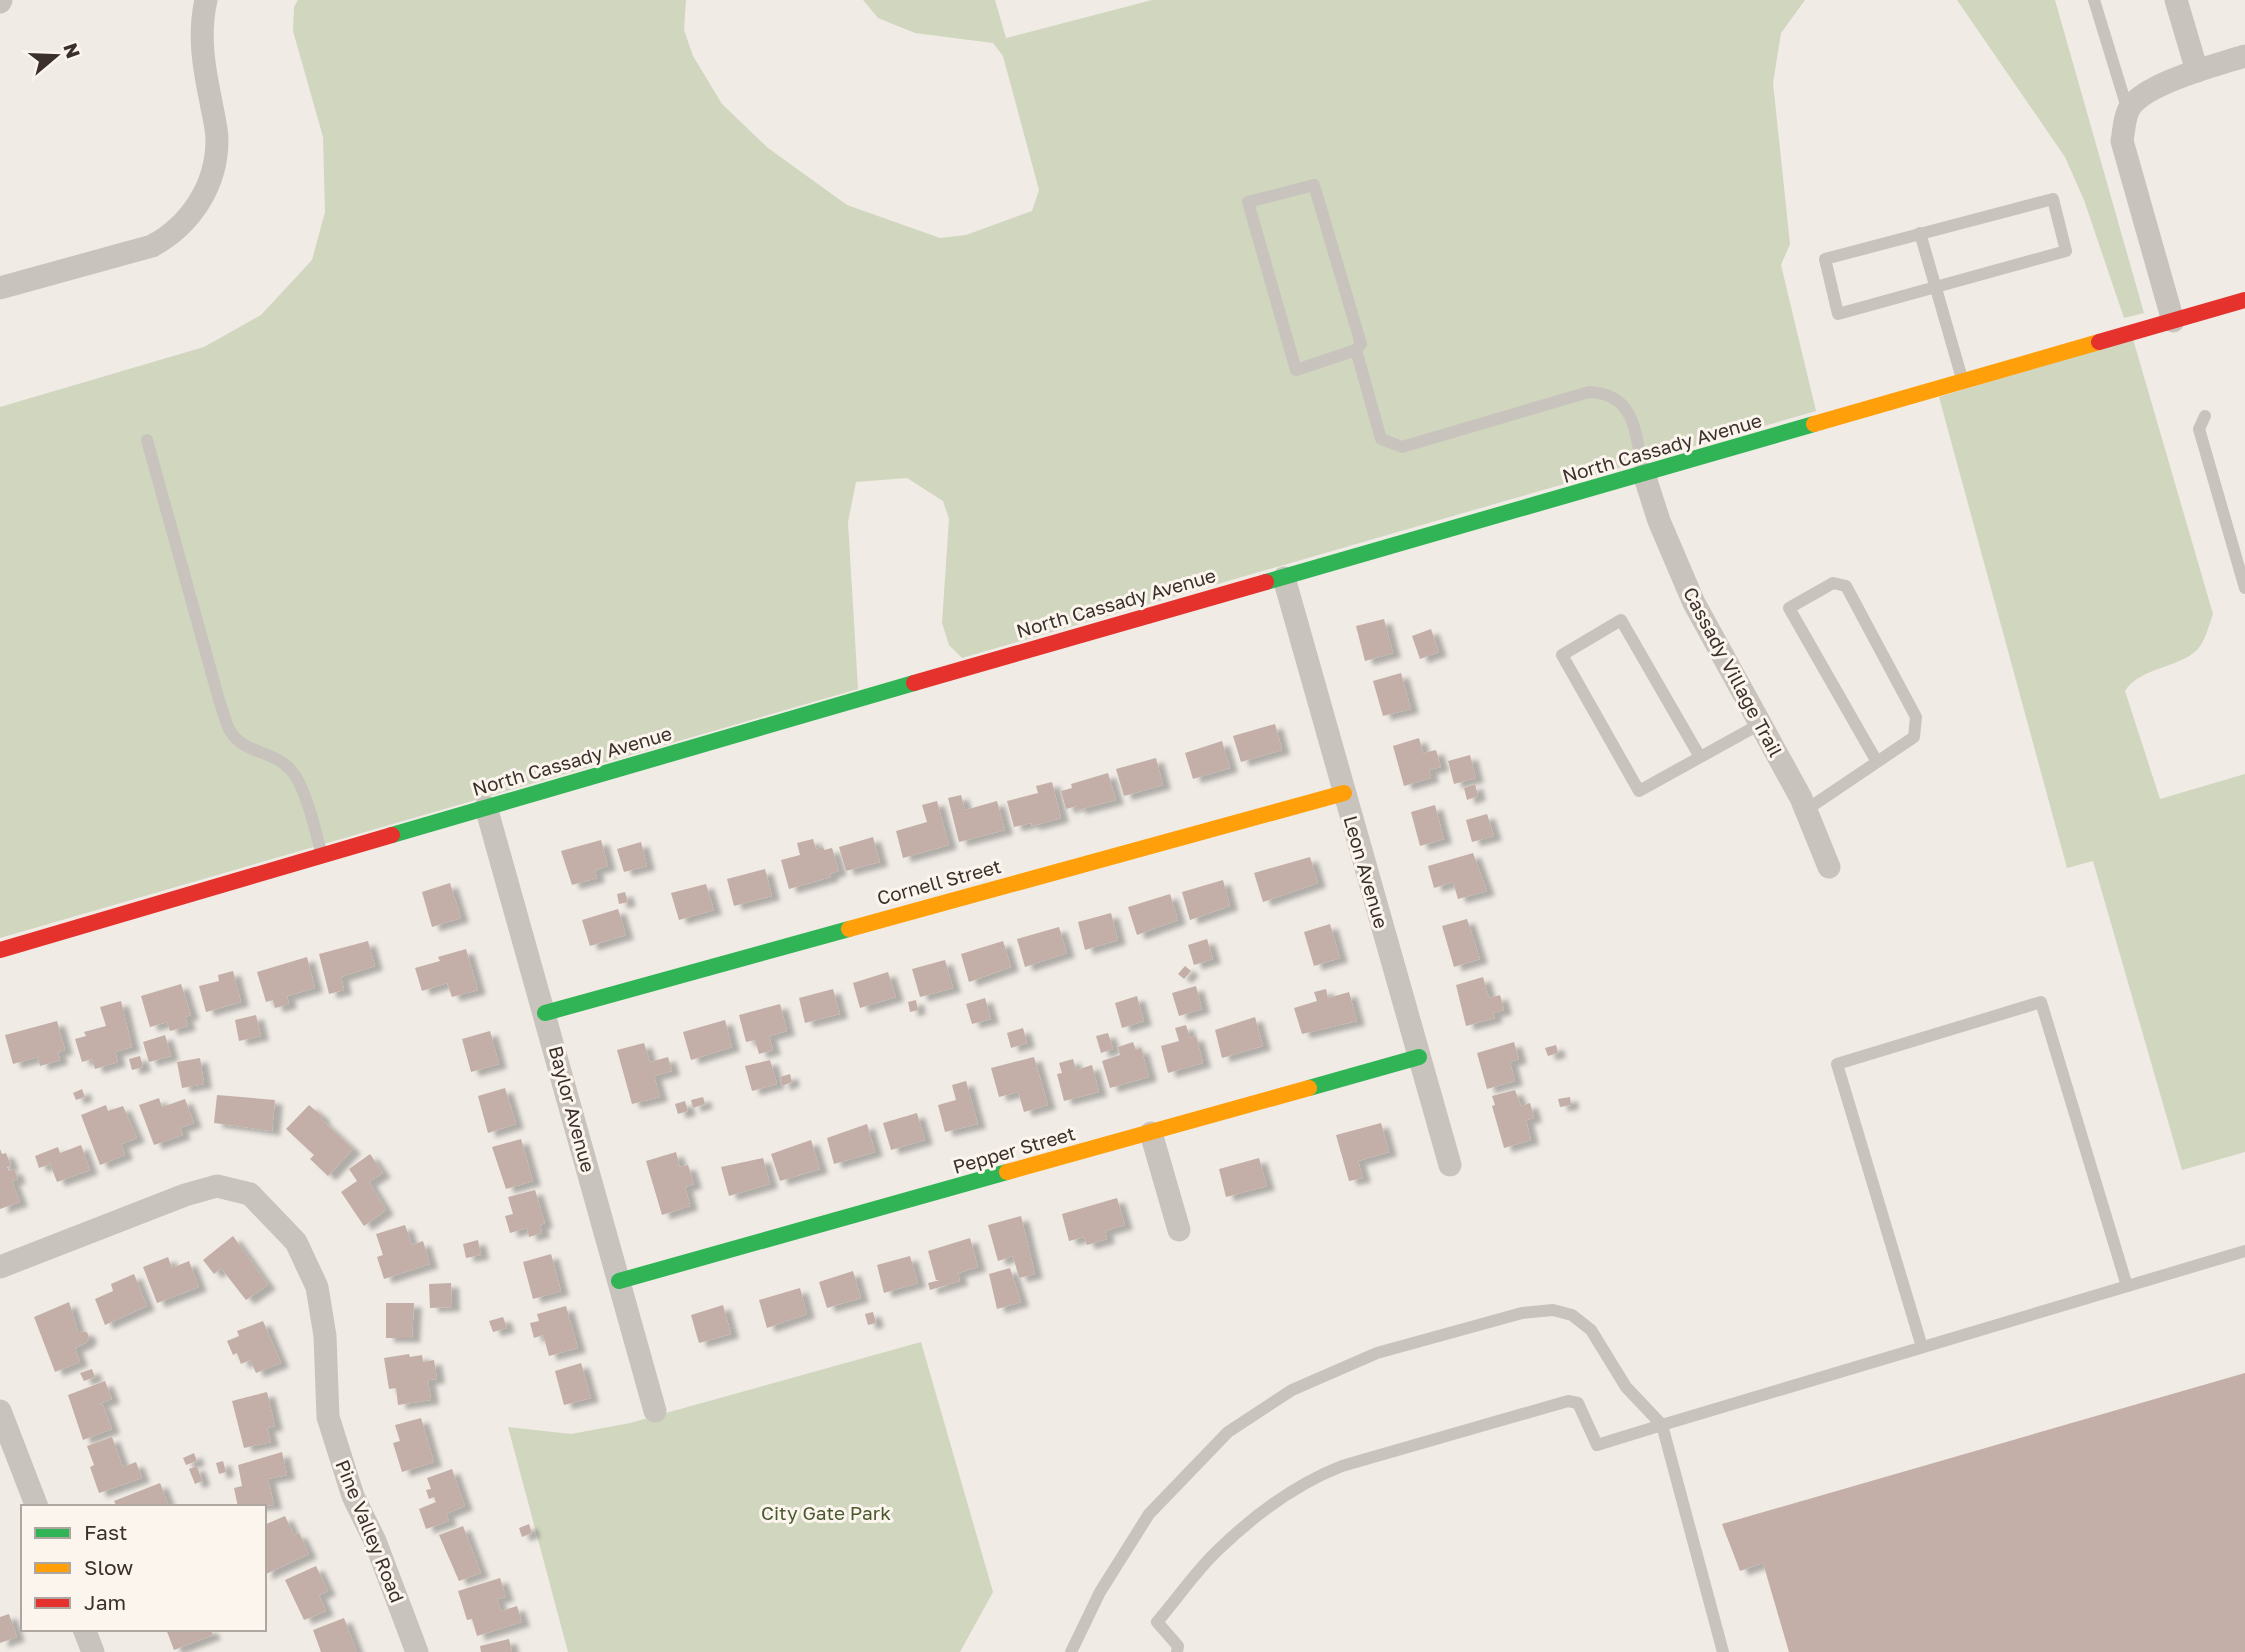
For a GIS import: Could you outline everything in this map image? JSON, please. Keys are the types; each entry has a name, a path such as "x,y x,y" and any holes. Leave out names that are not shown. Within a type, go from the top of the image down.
{"main road":[{"name":"North Cassady Avenue","path":"0,950 486,807 2245,300"},
{"name":"Cornell Street","path":"545,1013 1344,793"},
{"name":"Pepper Street","path":"619,1281 1419,1057"}],"street":[{"path":"0,287 152,246 170,236 202,199 212,177 218,139 202,39 206,0"},
{"path":"2176,0 2197,71"},
{"path":"2172,321 2122,141 2127,111 2139,95 2197,71 2245,56"},
{"name":"Cassady Village Trail","path":"1644,474 1659,521 1694,603 1805,810 1829,867"},
{"name":"Leon Avenue","path":"1284,578 1450,1165"},
{"name":"Baylor Avenue","path":"486,807 655,1411"},
{"path":"1151,1133 1179,1230"},
{"name":"Pine Valley Road","path":"0,1266 185,1195 217,1186 250,1194 296,1242 317,1287 325,1336 328,1417 353,1496 375,1541 417,1652"},
{"path":"0,1411 36,1505"},
{"path":"85,1631 93,1652"}],"lane":[{"path":"2094,0 2127,111"},
{"path":"1314,185 1361,344 1356,350 1296,370 1248,202 1314,185"},
{"path":"2053,199 2067,251 1838,314 1825,259 1920,233 2053,199"},
{"path":"1920,233 1963,382"},
{"path":"1356,350 1381,439 1402,447 1589,392 1604,393 1621,401 1633,424 1644,474"},
{"path":"2205,416 2199,429 2245,588"},
{"path":"147,440 230,731 238,740 278,759 292,770 307,803 322,856"},
{"path":"1805,810 1877,762 1914,737 1916,716 1846,586 1833,583 1789,608 1877,762"},
{"path":"1700,757 1621,620 1562,654 1639,791 1700,757 1760,723"},
{"path":"1922,1347 1837,1064 2041,1002 2127,1286"},
{"path":"1177,1652 1178,1646 1157,1622 1216,1552 1284,1496 1318,1475 1568,1401 1578,1403 1597,1446 2245,1251"},
{"path":"1071,1652 1100,1592 1149,1514 1228,1432 1292,1390 1377,1353 1522,1313 1553,1310 1572,1315 1591,1330 1626,1387 1662,1425 1723,1652"}],"green space":[{"path":"298,0 686,0 684,30 693,56 722,104 768,148 847,205 940,238 966,235 1032,211 1039,190 1003,56 993,43 915,33 878,18 863,0 995,0 1006,38 1152,0 1805,0 1781,33 1773,83 1790,244 1781,265 1816,411 962,658 949,645 942,623 949,519 943,501 907,478 856,482 848,522 858,689 0,938 0,407 204,347 261,315 312,260 325,212 323,137 293,31 294,7"},
{"path":"1957,0 2055,0 2144,313 2124,318 2084,200 2065,157"},
{"path":"2133,339 2213,614 2205,638 2197,650 2179,661 2140,677 2125,691 2160,799 2245,774 2245,1152 2182,1170 2093,861 2067,868 1939,397"},
{"name":"City Gate Park","path":"921,1342 993,1592 960,1652 568,1652 508,1427 571,1434 630,1423"}],"building":[{"path":"1384,619 1393,653 1365,661 1356,626"},
{"path":"1431,629 1439,652 1420,659 1412,636"},
{"path":"1401,673 1411,709 1383,716 1373,681"},
{"path":"1275,724 1282,750 1241,762 1233,736"},
{"path":"1419,738 1423,753 1436,750 1441,767 1429,770 1431,778 1404,786 1393,746"},
{"path":"1222,741 1230,768 1193,779 1185,753"},
{"path":"1470,755 1476,778 1454,784 1448,761"},
{"path":"1156,758 1163,785 1124,796 1116,769"},
{"path":"1108,773 1116,800 1078,810 1077,806 1066,809 1061,791 1072,788 1071,784"},
{"path":"1052,782 1061,818 1032,826 1031,823 1014,827 1007,801 1038,793 1036,786"},
{"path":"1475,784 1478,796 1467,800 1464,788"},
{"path":"961,795 965,810 997,801 1005,830 959,842 948,798"},
{"path":"937,801 949,845 903,858 896,831 927,822 922,805"},
{"path":"1435,805 1444,839 1420,846 1411,812"},
{"path":"1487,814 1494,836 1472,842 1466,820"},
{"path":"873,837 880,862 846,871 839,847"},
{"path":"813,839 816,849 832,848 839,871 830,874 831,877 789,889 781,860 800,855 797,843"},
{"path":"601,840 608,866 595,870 597,878 572,885 561,851"},
{"path":"641,842 647,866 624,872 617,849"},
{"path":"1473,853 1487,891 1458,899 1453,882 1434,888 1428,866"},
{"path":"1310,857 1318,883 1263,902 1254,873"},
{"path":"765,869 772,896 734,906 727,879"},
{"path":"1223,880 1230,906 1190,920 1182,892"},
{"path":"450,883 461,918 432,927 422,892"},
{"path":"706,884 714,910 679,920 671,893"},
{"path":"625,892 628,902 619,904 617,894"},
{"path":"1170,894 1178,920 1137,935 1128,907"},
{"path":"618,909 626,935 590,946 582,920"},
{"path":"1111,913 1118,940 1085,950 1078,922"},
{"path":"1467,919 1480,959 1454,967 1442,926"},
{"path":"1330,924 1340,958 1314,966 1304,932"},
{"path":"1059,927 1067,953 1025,967 1017,939"},
{"path":"1207,939 1213,959 1194,965 1188,945"},
{"path":"368,941 375,966 341,977 344,990 329,994 319,954"},
{"path":"1003,941 1011,967 969,982 961,954"},
{"path":"466,949 478,990 452,997 447,983 422,991 415,968 440,961 438,957"},
{"path":"307,957 315,988 287,996 289,1004 275,1008 273,1000 266,1002 257,972"},
{"path":"945,960 953,988 920,997 912,969"},
{"path":"1185,966 1191,971 1184,979 1178,974"},
{"path":"233,971 241,1002 206,1012 199,986 219,981 218,975"},
{"path":"888,972 896,997 860,1008 853,983"},
{"path":"1483,977 1489,998 1500,995 1504,1010 1493,1013 1495,1018 1466,1026 1456,985"},
{"path":"181,984 191,1015 185,1017 188,1026 170,1031 167,1022 150,1027 141,996"},
{"path":"1196,986 1202,1009 1179,1016 1172,993"},
{"path":"833,989 840,1014 805,1023 799,998"},
{"path":"1326,989 1328,998 1349,992 1357,1021 1302,1034 1294,1008 1317,1001 1314,992"},
{"path":"1137,996 1144,1021 1122,1028 1115,1003"},
{"path":"985,998 991,1019 972,1024 966,1004"},
{"path":"916,1000 918,1010 910,1012 908,1002"},
{"path":"121,1001 132,1047 115,1052 118,1062 95,1069 92,1059 82,1062 75,1039 86,1036 84,1032 106,1026 100,1007"},
{"path":"780,1004 787,1031 769,1036 773,1050 759,1054 755,1040 746,1042 739,1015"},
{"path":"256,1015 261,1036 239,1041 235,1020"},
{"path":"1255,1017 1263,1046 1222,1058 1215,1030"},
{"path":"725,1020 732,1047 691,1060 683,1032"},
{"path":"57,1021 65,1050 58,1052 60,1060 40,1066 38,1057 13,1064 5,1035"},
{"path":"1186,1025 1190,1038 1196,1036 1203,1063 1168,1073 1161,1046 1179,1041 1175,1028"},
{"path":"1023,1028 1027,1043 1011,1048 1007,1033"},
{"path":"490,1031 499,1064 471,1072 462,1039"},
{"path":"1108,1033 1113,1049 1101,1053 1096,1036"},
{"path":"165,1035 171,1056 149,1062 143,1042"},
{"path":"1133,1042 1136,1050 1141,1048 1149,1077 1110,1088 1102,1061 1120,1055 1118,1047"},
{"path":"1514,1042 1519,1059 1510,1062 1515,1081 1487,1089 1477,1053"},
{"path":"644,1043 650,1062 668,1057 672,1071 654,1076 660,1097 632,1104 617,1050"},
{"path":"1556,1045 1558,1053 1548,1056 1545,1048"},
{"path":"140,1056 143,1067 132,1070 129,1059"},
{"path":"1034,1057 1048,1105 1024,1112 1018,1092 999,1097 991,1068"},
{"path":"200,1058 204,1084 182,1088 177,1062"},
{"path":"1073,1059 1076,1070 1092,1065 1099,1092 1064,1101 1057,1074 1062,1073 1059,1063"},
{"path":"770,1060 777,1084 752,1091 745,1066"},
{"path":"790,1074 792,1082 782,1086 780,1077"},
{"path":"966,1081 978,1124 945,1132 938,1105 956,1100 952,1085"},
{"path":"505,1088 516,1124 488,1133 478,1096"},
{"path":"82,1089 85,1097 76,1100 73,1093"},
{"path":"1515,1090 1521,1106 1530,1103 1534,1118 1526,1120 1531,1140 1504,1148 1492,1106 1495,1105 1492,1096"},
{"path":"217,1095 275,1100 272,1131 214,1123"},
{"path":"703,1097 705,1104 693,1108 691,1100"},
{"path":"1570,1097 1571,1105 1560,1107 1558,1099"},
{"path":"159,1098 162,1107 185,1099 194,1123 180,1128 183,1135 154,1145 139,1105"},
{"path":"685,1101 688,1111 678,1114 675,1104"},
{"path":"106,1105 108,1111 123,1106 137,1138 121,1144 125,1155 100,1165 81,1115"},
{"path":"309,1105 353,1149 328,1176 310,1159 314,1155 286,1129"},
{"path":"917,1113 925,1140 891,1150 883,1123"},
{"path":"1381,1123 1389,1152 1358,1161 1363,1178 1349,1181 1336,1135"},
{"path":"867,1124 875,1152 834,1164 827,1138"},
{"path":"521,1139 533,1181 506,1189 492,1147"},
{"path":"811,1140 820,1169 780,1181 771,1154"},
{"path":"81,1145 90,1170 57,1182 50,1164 39,1168 35,1156 58,1147 60,1153"},
{"path":"0,1149 2,1154 6,1153 11,1166 7,1167 9,1171 14,1169 18,1179 12,1181 20,1202 0,1209"},
{"path":"676,1152 680,1167 688,1165 694,1184 685,1187 690,1206 662,1215 646,1161"},
{"path":"370,1154 383,1173 369,1182 386,1210 364,1226 341,1192 357,1181 349,1169"},
{"path":"763,1158 770,1184 729,1196 721,1167"},
{"path":"1259,1158 1267,1186 1226,1197 1219,1169"},
{"path":"535,1190 545,1223 540,1225 542,1233 529,1237 527,1228 510,1233 505,1216 513,1214 508,1197"},
{"path":"1117,1198 1125,1225 1105,1231 1107,1239 1087,1245 1084,1237 1069,1241 1062,1214"},
{"path":"1021,1216 1035,1274 1019,1278 1013,1256 998,1261 988,1225"},
{"path":"405,1225 412,1245 423,1241 430,1264 384,1279 377,1257 383,1255 376,1234"},
{"path":"233,1236 268,1285 246,1300 221,1268 214,1274 203,1260"},
{"path":"970,1238 978,1267 958,1273 960,1281 930,1290 928,1283 940,1280 936,1280 928,1251"},
{"path":"478,1240 481,1255 466,1258 463,1244"},
{"path":"551,1254 561,1291 533,1299 523,1262"},
{"path":"910,1256 918,1283 884,1293 877,1265"},
{"path":"168,1257 172,1268 189,1261 199,1287 157,1303 143,1267"},
{"path":"1010,1268 1021,1302 997,1309 989,1274"},
{"path":"853,1271 861,1298 827,1308 819,1282"},
{"path":"134,1274 147,1306 105,1325 95,1299 113,1291 111,1284"},
{"path":"451,1283 452,1307 430,1308 429,1284"},
{"path":"800,1288 807,1314 767,1328 759,1300"},
{"path":"69,1302 78,1331 87,1332 89,1338 86,1343 75,1348 80,1362 55,1372 34,1317"},
{"path":"386,1303 414,1303 412,1338 386,1338"},
{"path":"723,1305 731,1334 699,1343 691,1315"},
{"path":"566,1306 578,1348 549,1356 543,1335 534,1338 530,1323 539,1321 537,1314"},
{"path":"873,1312 876,1323 868,1325 865,1314"},
{"path":"503,1317 507,1328 493,1332 489,1321"},
{"path":"263,1321 281,1363 256,1373 250,1360 241,1364 237,1353 233,1355 227,1341 239,1336 237,1331"},
{"path":"409,1354 410,1357 422,1355 423,1362 434,1360 437,1379 428,1380 431,1400 398,1405 396,1388 389,1389 384,1358"},
{"path":"581,1363 591,1398 564,1405 555,1371"},
{"path":"92,1369 95,1377 84,1381 80,1373"},
{"path":"2245,1373 2245,1652 1789,1652 1763,1563 1740,1571 1722,1524"},
{"path":"105,1381 112,1399 99,1404 103,1405 112,1429 83,1440 68,1395"},
{"path":"267,1392 275,1426 267,1428 271,1442 244,1448 232,1401"},
{"path":"421,1418 434,1462 402,1472 393,1443 400,1441 395,1425"},
{"path":"112,1437 123,1467 136,1462 142,1478 99,1493 90,1467 94,1465 87,1446"},
{"path":"282,1452 287,1475 268,1479 274,1505 238,1505 234,1488 242,1486 238,1465"},
{"path":"194,1453 197,1461 186,1465 183,1458"},
{"path":"223,1461 226,1472 219,1474 216,1463"},
{"path":"197,1466 202,1481 195,1484 189,1469"},
{"path":"452,1469 465,1506 446,1514 449,1521 426,1529 419,1509 436,1502 434,1497 429,1499 426,1490 431,1489 427,1478"},
{"path":"160,1483 169,1505 116,1505 114,1501"},
{"path":"285,1516 294,1535 299,1533 309,1554 266,1574 266,1524"},
{"path":"529,1524 532,1533 522,1537 519,1528"},
{"path":"463,1526 481,1573 459,1581 439,1535"},
{"path":"316,1566 328,1591 319,1595 326,1611 304,1620 285,1580"},
{"path":"500,1578 506,1597 497,1599 501,1611 517,1606 522,1622 477,1636 472,1619 467,1620 458,1591"},
{"path":"9,1614 17,1637 0,1643 0,1617"},
{"path":"344,1618 357,1652 321,1652 313,1630"},
{"path":"167,1631 211,1631 213,1635 174,1650"},
{"path":"509,1639 512,1652 481,1652 480,1646"}],"traffic: fast":[{"path":"1266,582 1814,424"},
{"path":"392,835 914,683"},
{"path":"545,1013 849,929"},
{"path":"1309,1088 1419,1057"},
{"path":"619,1281 1007,1172"}],"traffic: slow":[{"path":"1814,424 2099,342"},
{"path":"849,929 1344,793"},
{"path":"1007,1172 1309,1088"}],"traffic: jam":[{"path":"2099,342 2245,300"},
{"path":"914,683 1266,582"},
{"path":"0,950 392,835"}]}
